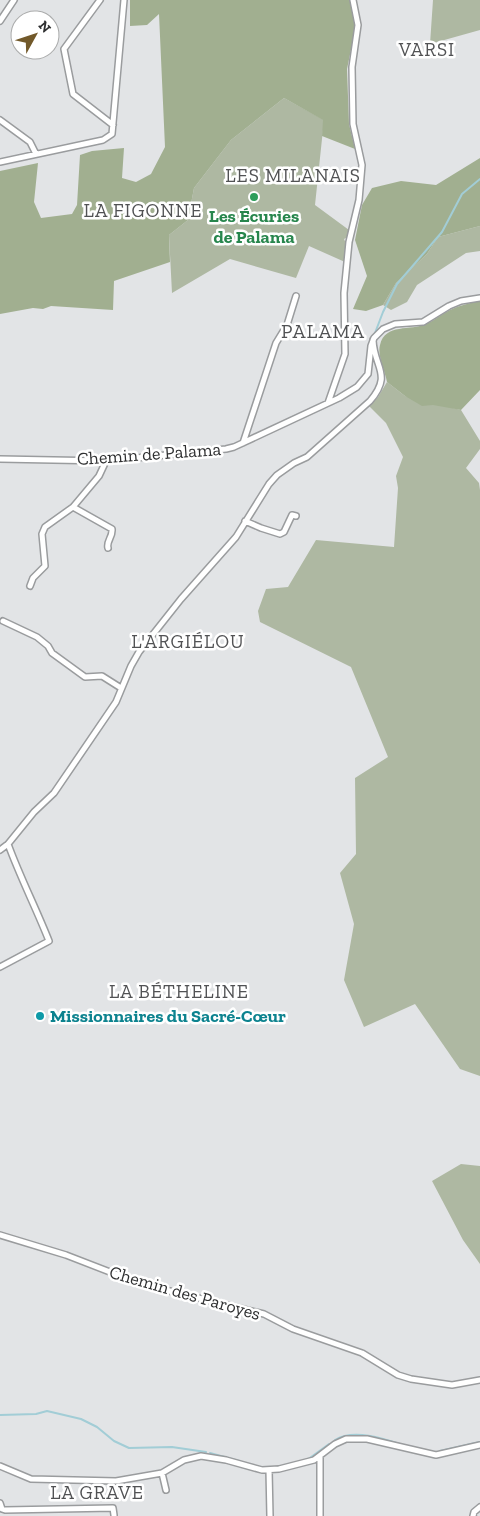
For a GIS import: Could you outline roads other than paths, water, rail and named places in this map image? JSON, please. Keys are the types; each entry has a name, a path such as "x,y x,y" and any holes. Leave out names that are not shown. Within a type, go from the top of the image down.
{"street":[{"path":"0,20 14,0"},
{"path":"100,0 64,49 73,94 113,125"},
{"path":"0,162 103,140 112,134 124,0"},
{"path":"328,403 345,354 344,293 349,242 359,200 362,165 353,124 352,67 358,25 352,0"},
{"path":"0,120 30,142 36,154"},
{"path":"243,443 276,343 287,326 296,296"},
{"path":"0,850 8,844 34,812 54,793 112,709 139,652 181,599 236,537 277,475 294,463 307,457 378,392 382,380 373,351 373,340 383,329 390,326 423,322 461,301 480,298"},
{"name":"Chemin de Palama","path":"0,459 106,461 226,450 349,393 364,381 368,374 373,340"},
{"path":"30,586 33,578 44,566 42,534 45,527 73,507 99,476 106,461"},
{"path":"73,507 112,529 113,534 108,543 108,548"},
{"path":"245,521 280,534 284,532 292,515 296,516"},
{"path":"3,621 36,637 48,646 52,653 85,677 102,676 121,688"},
{"path":"0,966 49,941 36,906 18,871 8,844"},
{"name":"Chemin des Paroyes","path":"0,1235 66,1256 140,1284 264,1314 293,1329 362,1353 398,1375 410,1379 452,1385 480,1380"},
{"path":"0,1466 31,1479 116,1481 162,1473 184,1460 201,1456 210,1456 262,1470 295,1466 314,1460 342,1440 357,1438 436,1455 480,1446"},
{"path":"320,1456 320,1516"},
{"path":"269,1470 270,1516"},
{"path":"162,1473 166,1490"},
{"path":"0,1503 2,1509 5,1510 114,1508 114,1515"},
{"path":"473,1516 474,1512 480,1507"}],"waterway":[{"path":"375,333 397,284 442,232 462,194 480,179"},
{"name":"LA GRAVE","path":"0,1415 36,1414 47,1411 81,1419 97,1427 114,1441 129,1448 172,1447 206,1452"},
{"name":"LA GRAVE","path":"335,1440 351,1435 360,1435 379,1438 406,1446"},
{"name":"LA GRAVE","path":"440,1451 480,1442"},
{"name":"LA GRAVE","path":"307,1460 329,1444"},
{"name":"LA GRAVE","path":"210,1453 239,1461"}],"place":[{"name":"Les Écuries de Palama","path":"254,197"},
{"name":"Missionnaires du Sacré-Cœur","path":"40,1016"}],"district":[{"name":"VARSI","path":"427,49"},
{"name":"LES MILANAIS","path":"293,175"},
{"name":"LA FIGONNE","path":"143,210"},
{"name":"PALAMA","path":"323,331"},
{"name":"L'ARGIÉLOU","path":"188,641"},
{"name":"LA BÉTHELINE","path":"179,991"},
{"name":"LA GRAVE","path":"97,1492"}]}
